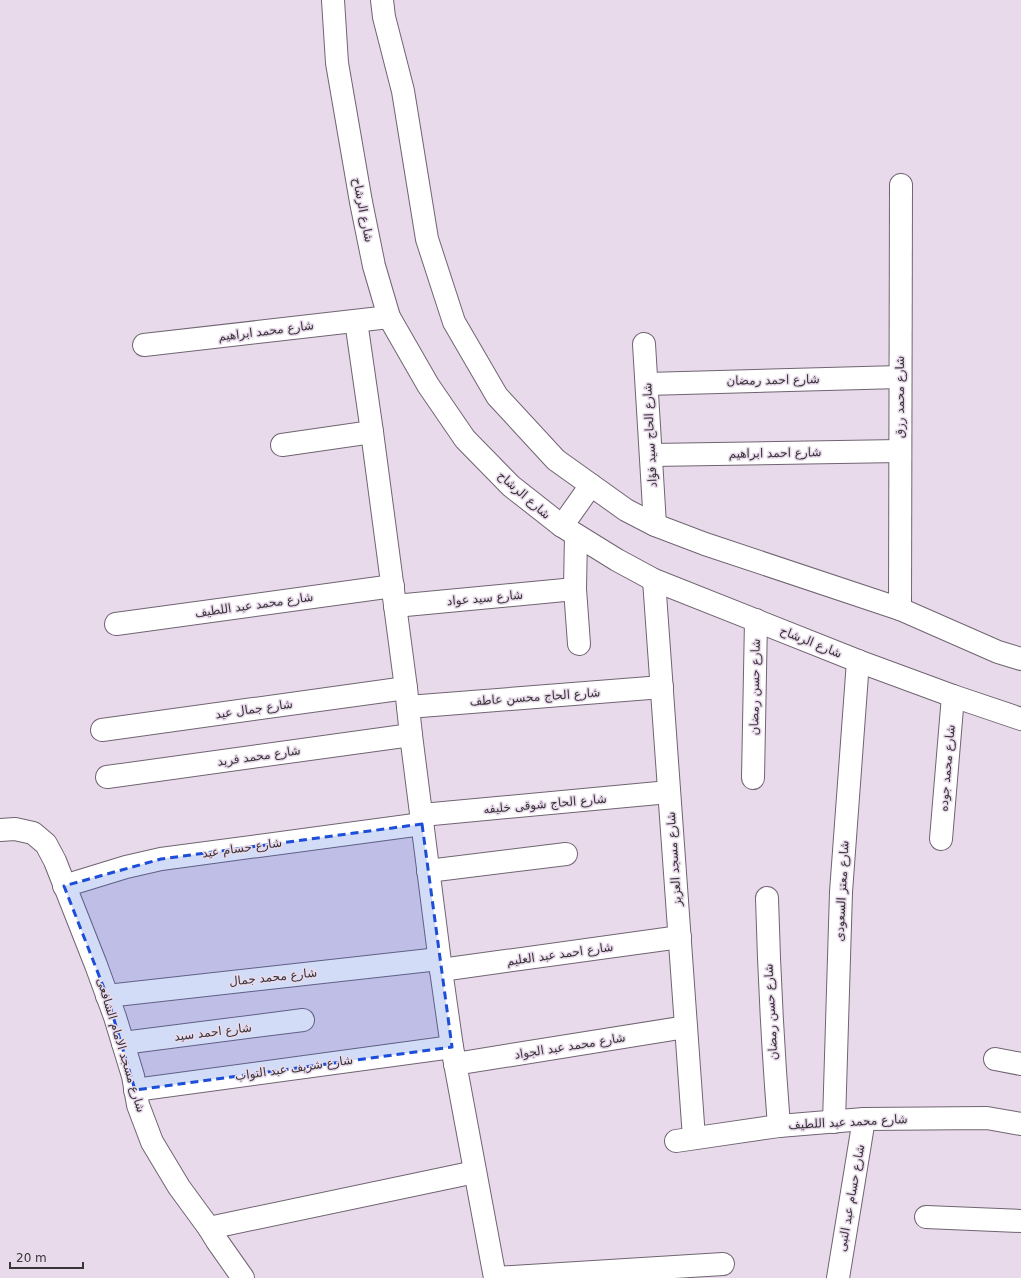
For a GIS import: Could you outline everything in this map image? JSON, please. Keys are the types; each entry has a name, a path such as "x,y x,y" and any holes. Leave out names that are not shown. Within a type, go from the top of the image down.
{"street":[{"name":"شارع الرشاح","path":"333,0 337,63 361,202 374,266 389,317 428,385 465,438 511,486 568,526 654,580 858,661 1021,719"},
{"path":"382,0 384,17 403,91 427,239 454,322 497,396 556,460 587,491 655,526 900,609 998,652 1021,659"},
{"name":"شارع محمد رزق","path":"900,185 900,609"},
{"name":"شارع محمد ابراهيم","path":"144,345 389,317"},
{"path":"356,321 394,596 407,697 410,735 453,1056 495,1278 624,1274 723,1264"},
{"name":"شارع الحاج سيد فؤاد","path":"644,344 655,526"},
{"name":"شارع احمد رمضان","path":"647,384 900,377"},
{"path":"282,445 372,432"},
{"name":"شارع احمد ابراهيم","path":"651,455 900,451"},
{"path":"579,644 568,526 587,491"},
{"name":"شارع مسجد العزيز","path":"654,580 686,1027 685,1140"},
{"name":"شارع سيد عواد","path":"394,596 575,589"},
{"name":"شارع محمد عبد اللطيف","path":"116,624 394,596"},
{"name":"شارع حسن رمضان","path":"753,778 756,620"},
{"name":"شارع معتز السعودى","path":"834,1122 841,892 858,661"},
{"name":"شارع الحاج محسن عاطف","path":"407,697 662,687"},
{"name":"شارع محمد جوده","path":"941,839 953,696"},
{"name":"شارع جمال عيد","path":"102,730 407,697"},
{"name":"شارع محمد فريد","path":"107,776 410,735"},
{"name":"شارع الحاج شوقى خليفه","path":"422,820 669,792"},
{"name":"شارع حسام عيد","path":"64,886 126,867 161,859 422,820"},
{"name":"شارع مسجد الامام الشافعى","path":"0,830 15,829 33,833 46,844 55,861 96,964 123,1043 138,1105 152,1142 179,1187 210,1228 216,1241 243,1278"},
{"path":"428,871 566,854"},
{"name":"شارع حسن رمضان","path":"767,898 769,974 779,1126"},
{"name":"شارع احمد عبد العليم","path":"440,965 680,937"},
{"name":"شارع محمد جمال","path":"107,996 440,965"},
{"name":"شارع احمد سيد","path":"123,1043 304,1020"},
{"name":"شارع محمد عبد الجواد","path":"453,1056 686,1027"},
{"name":"شارع شريف عبد التواب","path":"135,1090 453,1056"},
{"path":"995,1059 1021,1064"},
{"name":"شارع محمد عبد اللطيف","path":"685,1140 779,1126 864,1119 987,1118 1021,1124"},
{"name":"شارع حسام عبد النبى","path":"838,1278 864,1119"},
{"path":"210,1228 475,1172"},
{"path":"926,1217 1021,1221"}],"highlighted area":[{"path":"422,824 452,1047 135,1090 107,996 64,886 161,859"}]}
